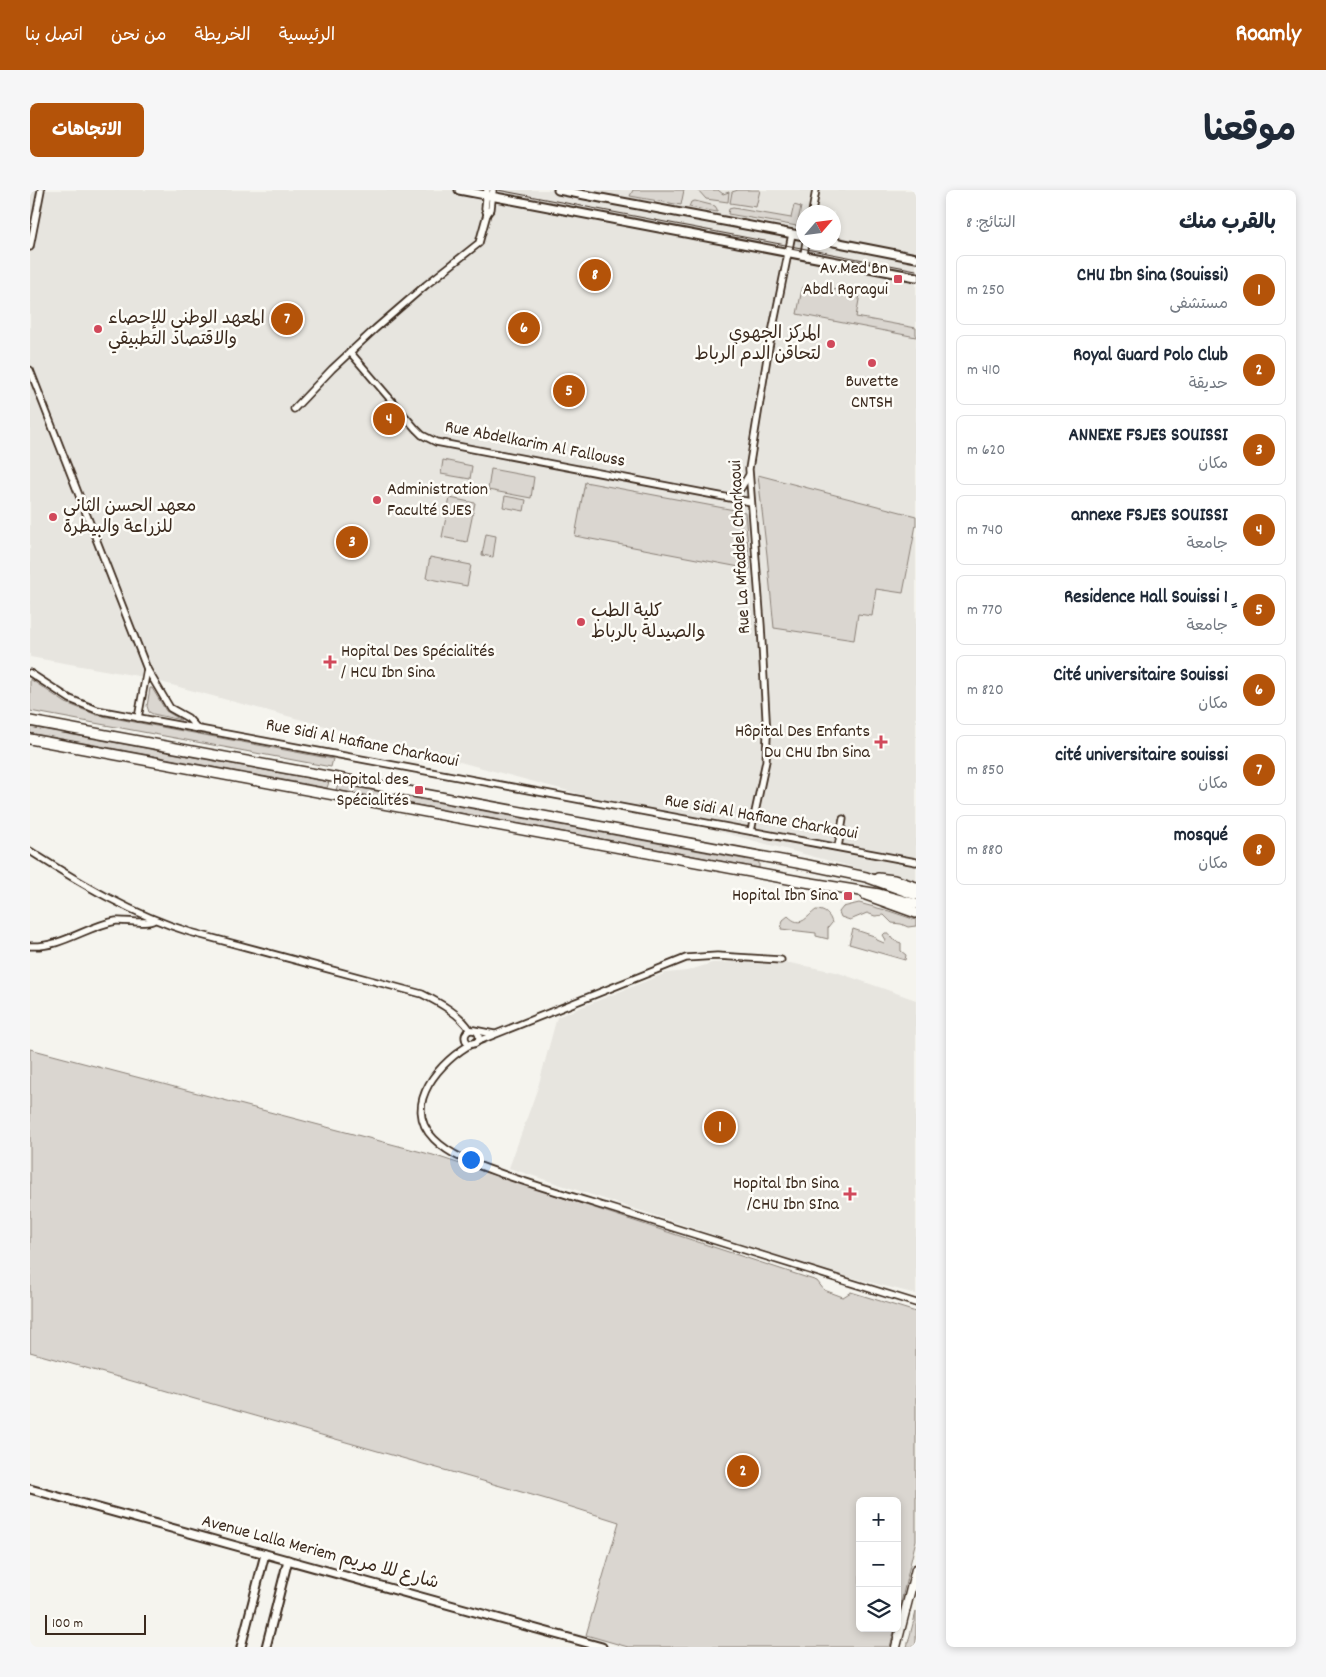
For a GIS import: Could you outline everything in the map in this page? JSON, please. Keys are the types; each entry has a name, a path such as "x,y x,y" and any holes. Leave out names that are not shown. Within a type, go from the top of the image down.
{"main road":[{"path":"30,721 798,863 866,878 916,896"},
{"path":"30,739 859,892 879,894 916,904"},
{"path":"866,878 894,880 916,887"},
{"path":"859,892 916,913"},
{"path":"896,1647 916,1569"}],"street":[{"path":"30,247 41,190"},
{"path":"459,190 490,193 916,277"},
{"path":"558,190 796,235"},
{"path":"813,205 816,190"},
{"path":"294,409 350,352 407,301 479,243 487,214 485,208 490,193"},
{"name":"Rue La Mfaddel Charkaoui","path":"751,831 766,761 767,736 761,625 748,474 750,454 792,234"},
{"path":"841,243 916,258"},
{"path":"804,254 805,250"},
{"name":"Rue Abdelkarim Al Fallouss","path":"350,352 414,428 422,435 436,442 751,502"},
{"name":"Rue Sidi Al Hafiane Charkaoui","path":"30,370 147,669 170,708 188,718 198,729 916,862"},
{"path":"730,497 741,488 748,474"},
{"path":"138,718 147,669"},
{"path":"30,673 79,703 97,710 198,729"},
{"path":"838,847 844,819"},
{"path":"30,851 80,881 154,920 199,934 410,990 434,1000 464,1022 479,1036 475,1043"},
{"path":"30,946 54,943 109,923 131,920 149,923 154,920"},
{"path":"781,960 717,956 686,958 475,1043 459,1052 438,1070 426,1088 421,1106 424,1121 430,1134 444,1147 480,1166 567,1195 916,1303"},
{"path":"454,1015 462,1024 466,1038 475,1043"},
{"path":"472,1030 496,1034"},
{"path":"459,1052 472,1030"},
{"name":"Avenue Lalla Meriem شارع للا مريم","path":"30,1489 602,1647"},
{"path":"241,1647 265,1554"},
{"path":"266,1647 288,1560"}],"shaded area":[{"path":"30,190 916,190 916,884 138,676 30,657"},
{"path":"633,190 684,190 681,205 630,196"},
{"path":"698,190 718,190 723,194 729,192 728,202 706,199"},
{"path":"738,190 760,190 756,207 730,203 732,192"},
{"path":"695,201 715,206 717,212 689,207 691,202"},
{"path":"794,205 796,206 796,226 728,214 729,209 733,208 791,218"},
{"path":"810,285 860,294 856,317 916,328 916,337 797,314 802,289 804,286"},
{"path":"443,460 472,466 470,479 441,474"},
{"path":"491,469 534,477 531,498 488,490"},
{"path":"758,475 916,516 903,593 876,589 872,616 858,614 854,640 774,628"},
{"path":"585,482 745,512 750,569 575,536"},
{"path":"505,496 526,500 524,511 503,507"},
{"path":"450,498 475,503 467,542 442,537"},
{"path":"486,534 496,536 493,557 482,555"},
{"path":"430,557 471,565 467,586 426,578"},
{"path":"30,679 66,703 97,715 333,759 331,767 30,711"},
{"path":"150,688 152,688 166,711 181,720 149,712 147,706"},
{"path":"30,727 329,782 327,788 30,733"},
{"path":"338,784 759,862 759,868 336,790"},
{"path":"859,903 916,920 916,926 908,927 892,923 884,915 875,916 867,913 850,920 841,917 839,912 843,907"},
{"path":"816,910 824,912 831,920 832,923 828,928 828,939 816,936 816,933 781,929 783,920 788,916 796,922 800,922"},
{"path":"853,929 874,936 877,940 884,943 886,940 883,935 888,933 893,940 901,943 901,951 906,955 905,960 849,944"},
{"path":"712,963 790,963 836,972 916,1000 916,1294 822,1270 509,1168 538,1087 557,1017 666,973 687,971"},
{"path":"30,1049 433,1155 817,1281 824,1290 843,1297 851,1292 916,1312 916,1540 901,1602 901,1497 856,1497 856,1632 894,1632 890,1647 628,1647 586,1635 619,1522 546,1499 30,1352"},
{"path":"916,1612 916,1647 907,1647"}],"tram line":[{"path":"498,190 916,270"}],"place":[{"name":"mosqué","path":"595,275"},
{"name":"Av.Med Bn Abdl Rgragui","path":"898,279"},
{"name":"cité universitaire souissi","path":"287,319"},
{"name":"Cité universitaire Souissi","path":"524,328"},
{"name":"المعهد الوطني للإحصاء والاقتصاد التطبيقي","path":"98,329"},
{"name":"المركز الجهوي لتحاقن الدم الرباط","path":"831,344"},
{"name":"Buvette CNTSH","path":"872,363"},
{"name":"ٍResidence Hall Souissi 1","path":"569,391"},
{"name":"annexe FSJES SOUISSI","path":"389,419"},
{"name":"Administration Faculté SJES","path":"377,500"},
{"name":"معهد الحسن الثاني للزراعة والبيطرة","path":"53,517"},
{"name":"ANNEXE FSJES SOUISSI","path":"352,542"},
{"name":"كلية الطب والصيدلة بالرباط","path":"581,622"},
{"name":"Hopital Des Spécialités / HCU Ibn Sina","path":"330,662"},
{"name":"Hôpital Des Enfants Du CHU Ibn Sina","path":"881,742"},
{"name":"Hopital des Spécialités","path":"419,790"},
{"name":"Hopital Ibn Sina","path":"848,896"},
{"name":"CHU Ibn Sina (Souissi)","path":"720,1127"},
{"name":"Hopital Ibn Sina /CHU Ibn SIna","path":"850,1194"},
{"name":"Royal Guard Polo Club","path":"743,1471"}]}
